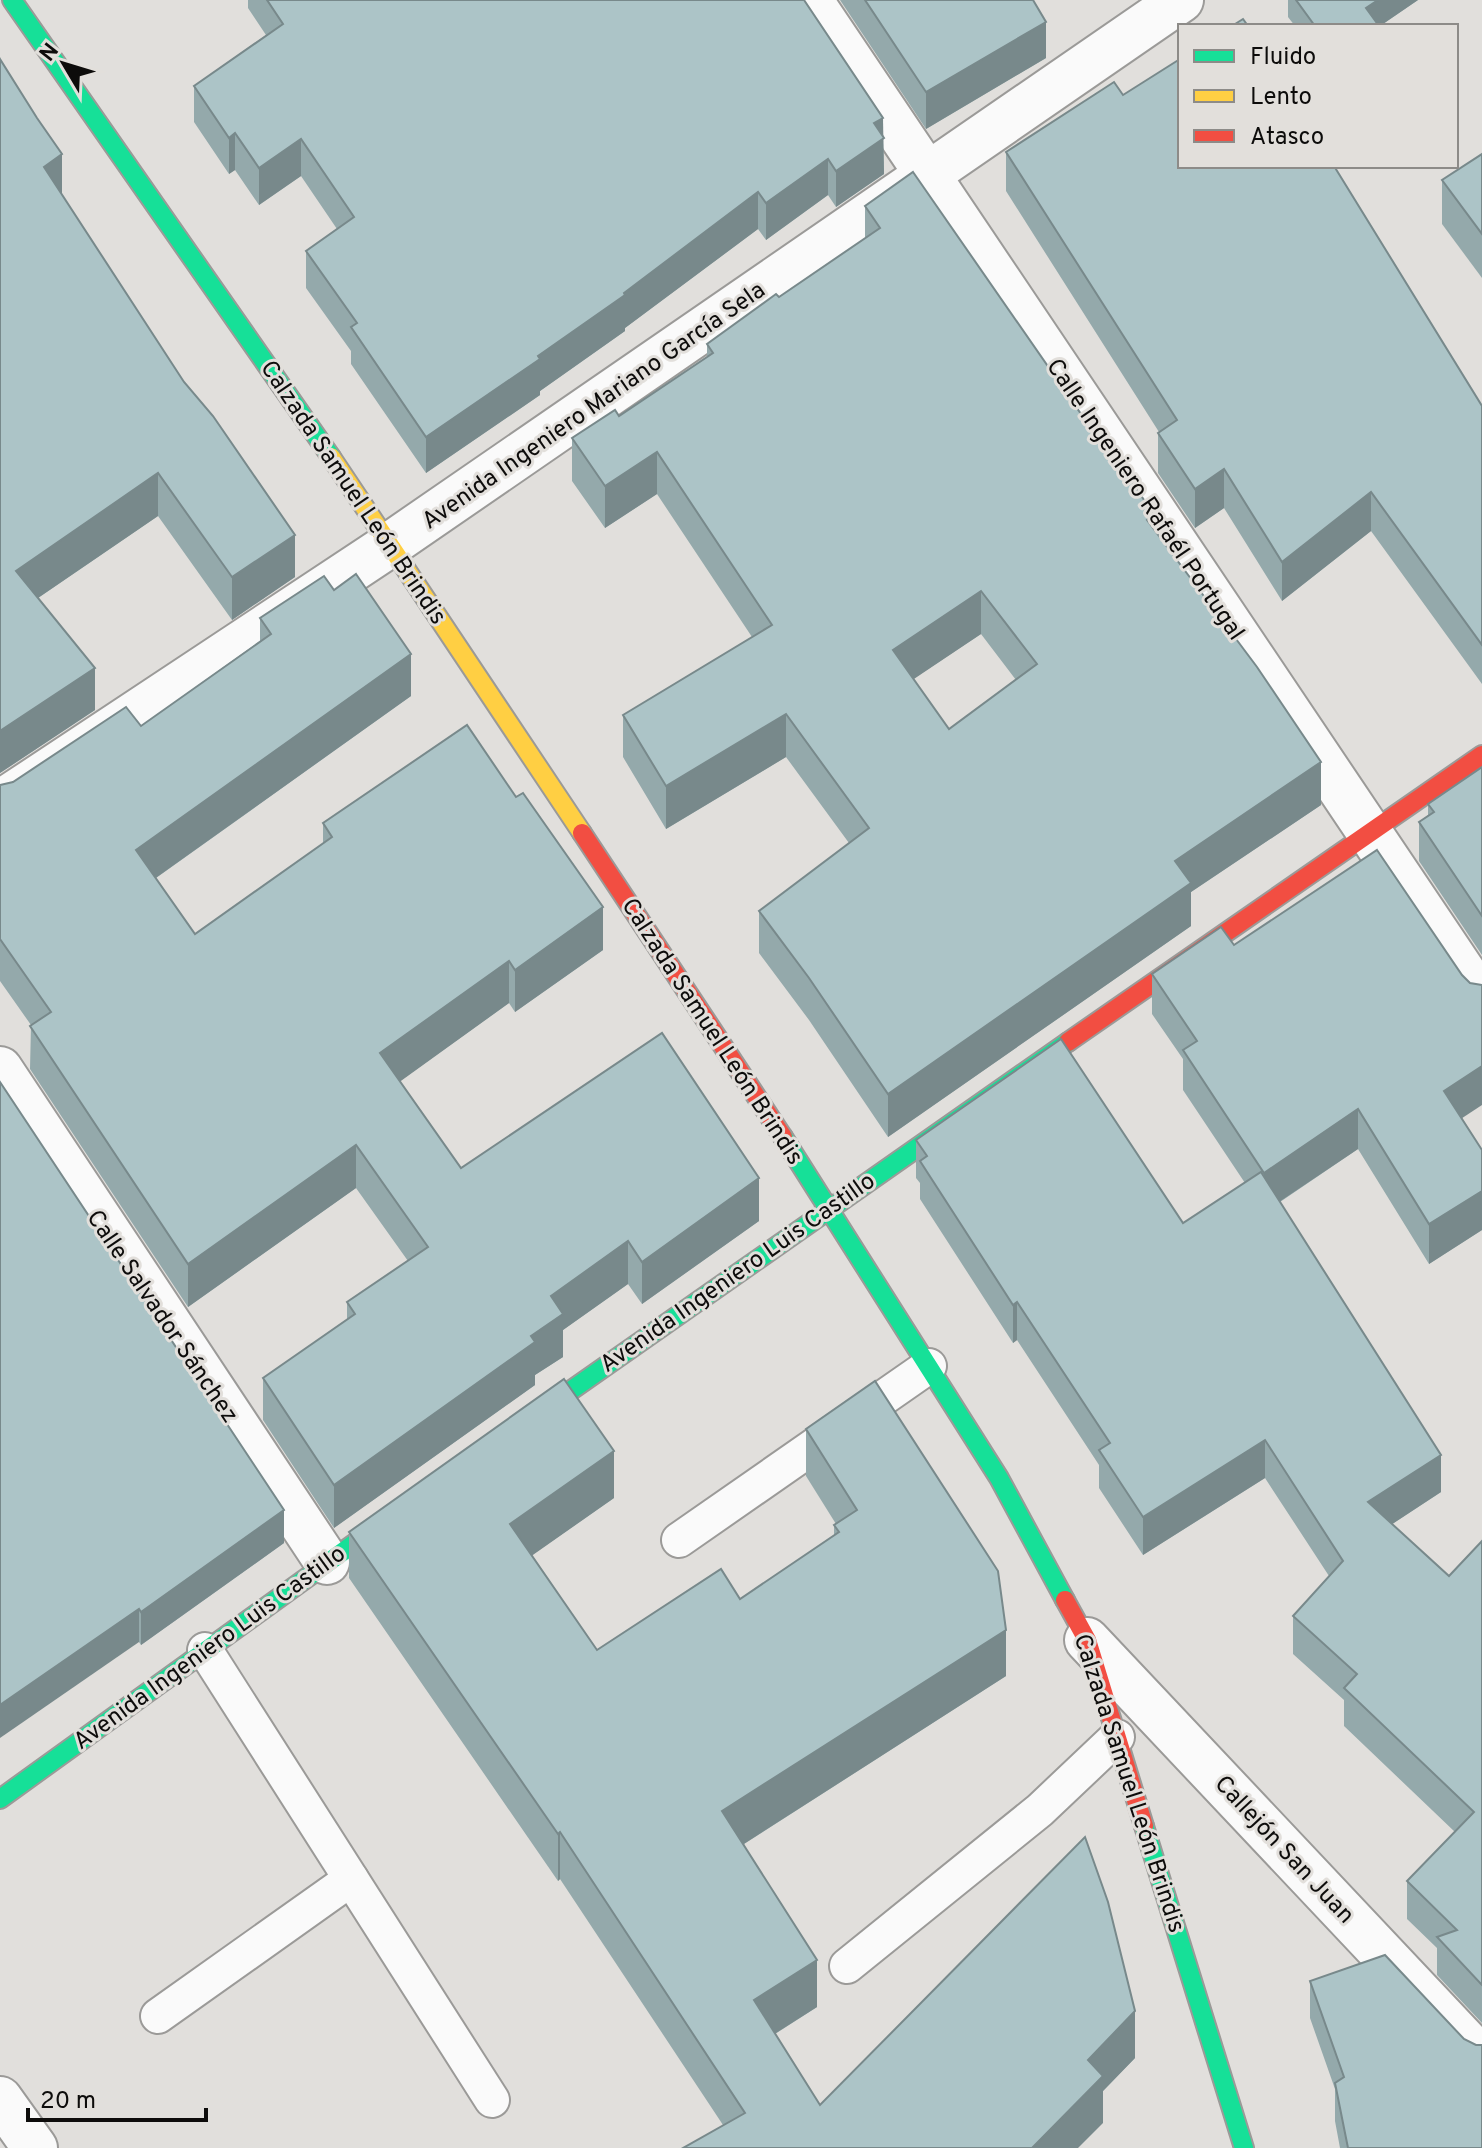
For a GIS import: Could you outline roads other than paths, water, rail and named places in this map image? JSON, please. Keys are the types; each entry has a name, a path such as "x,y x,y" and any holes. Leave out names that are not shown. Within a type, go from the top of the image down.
{"street":[{"name":"Calzada Samuel León Brindis","path":"12,0 391,544 829,1207 999,1478 1087,1640 1244,2148"},
{"name":"Calle Ingeniero Rafaél Portugal","path":"810,0 1482,1000"},
{"name":"Avenida Ingeniero Mariano García Sela","path":"0,803 391,544 1181,0"},
{"name":"Avenida Ingeniero Luis Castillo","path":"507,1435 829,1207 1482,755"},
{"name":"Calle Salvador Sánchez","path":"0,1069 327,1562"},
{"name":"Avenida Ingeniero Luis Castillo","path":"0,1799 417,1498"},
{"name":"Callejón San Juan","path":"1087,1640 1482,2059"},
{"path":"0,2099 35,2148"}],"lane":[{"path":"679,1540 929,1366"},
{"path":"205,1650 492,2100"},
{"path":"847,1966 1040,1810 1117,1737"},
{"path":"158,2016 351,1879"}]}
